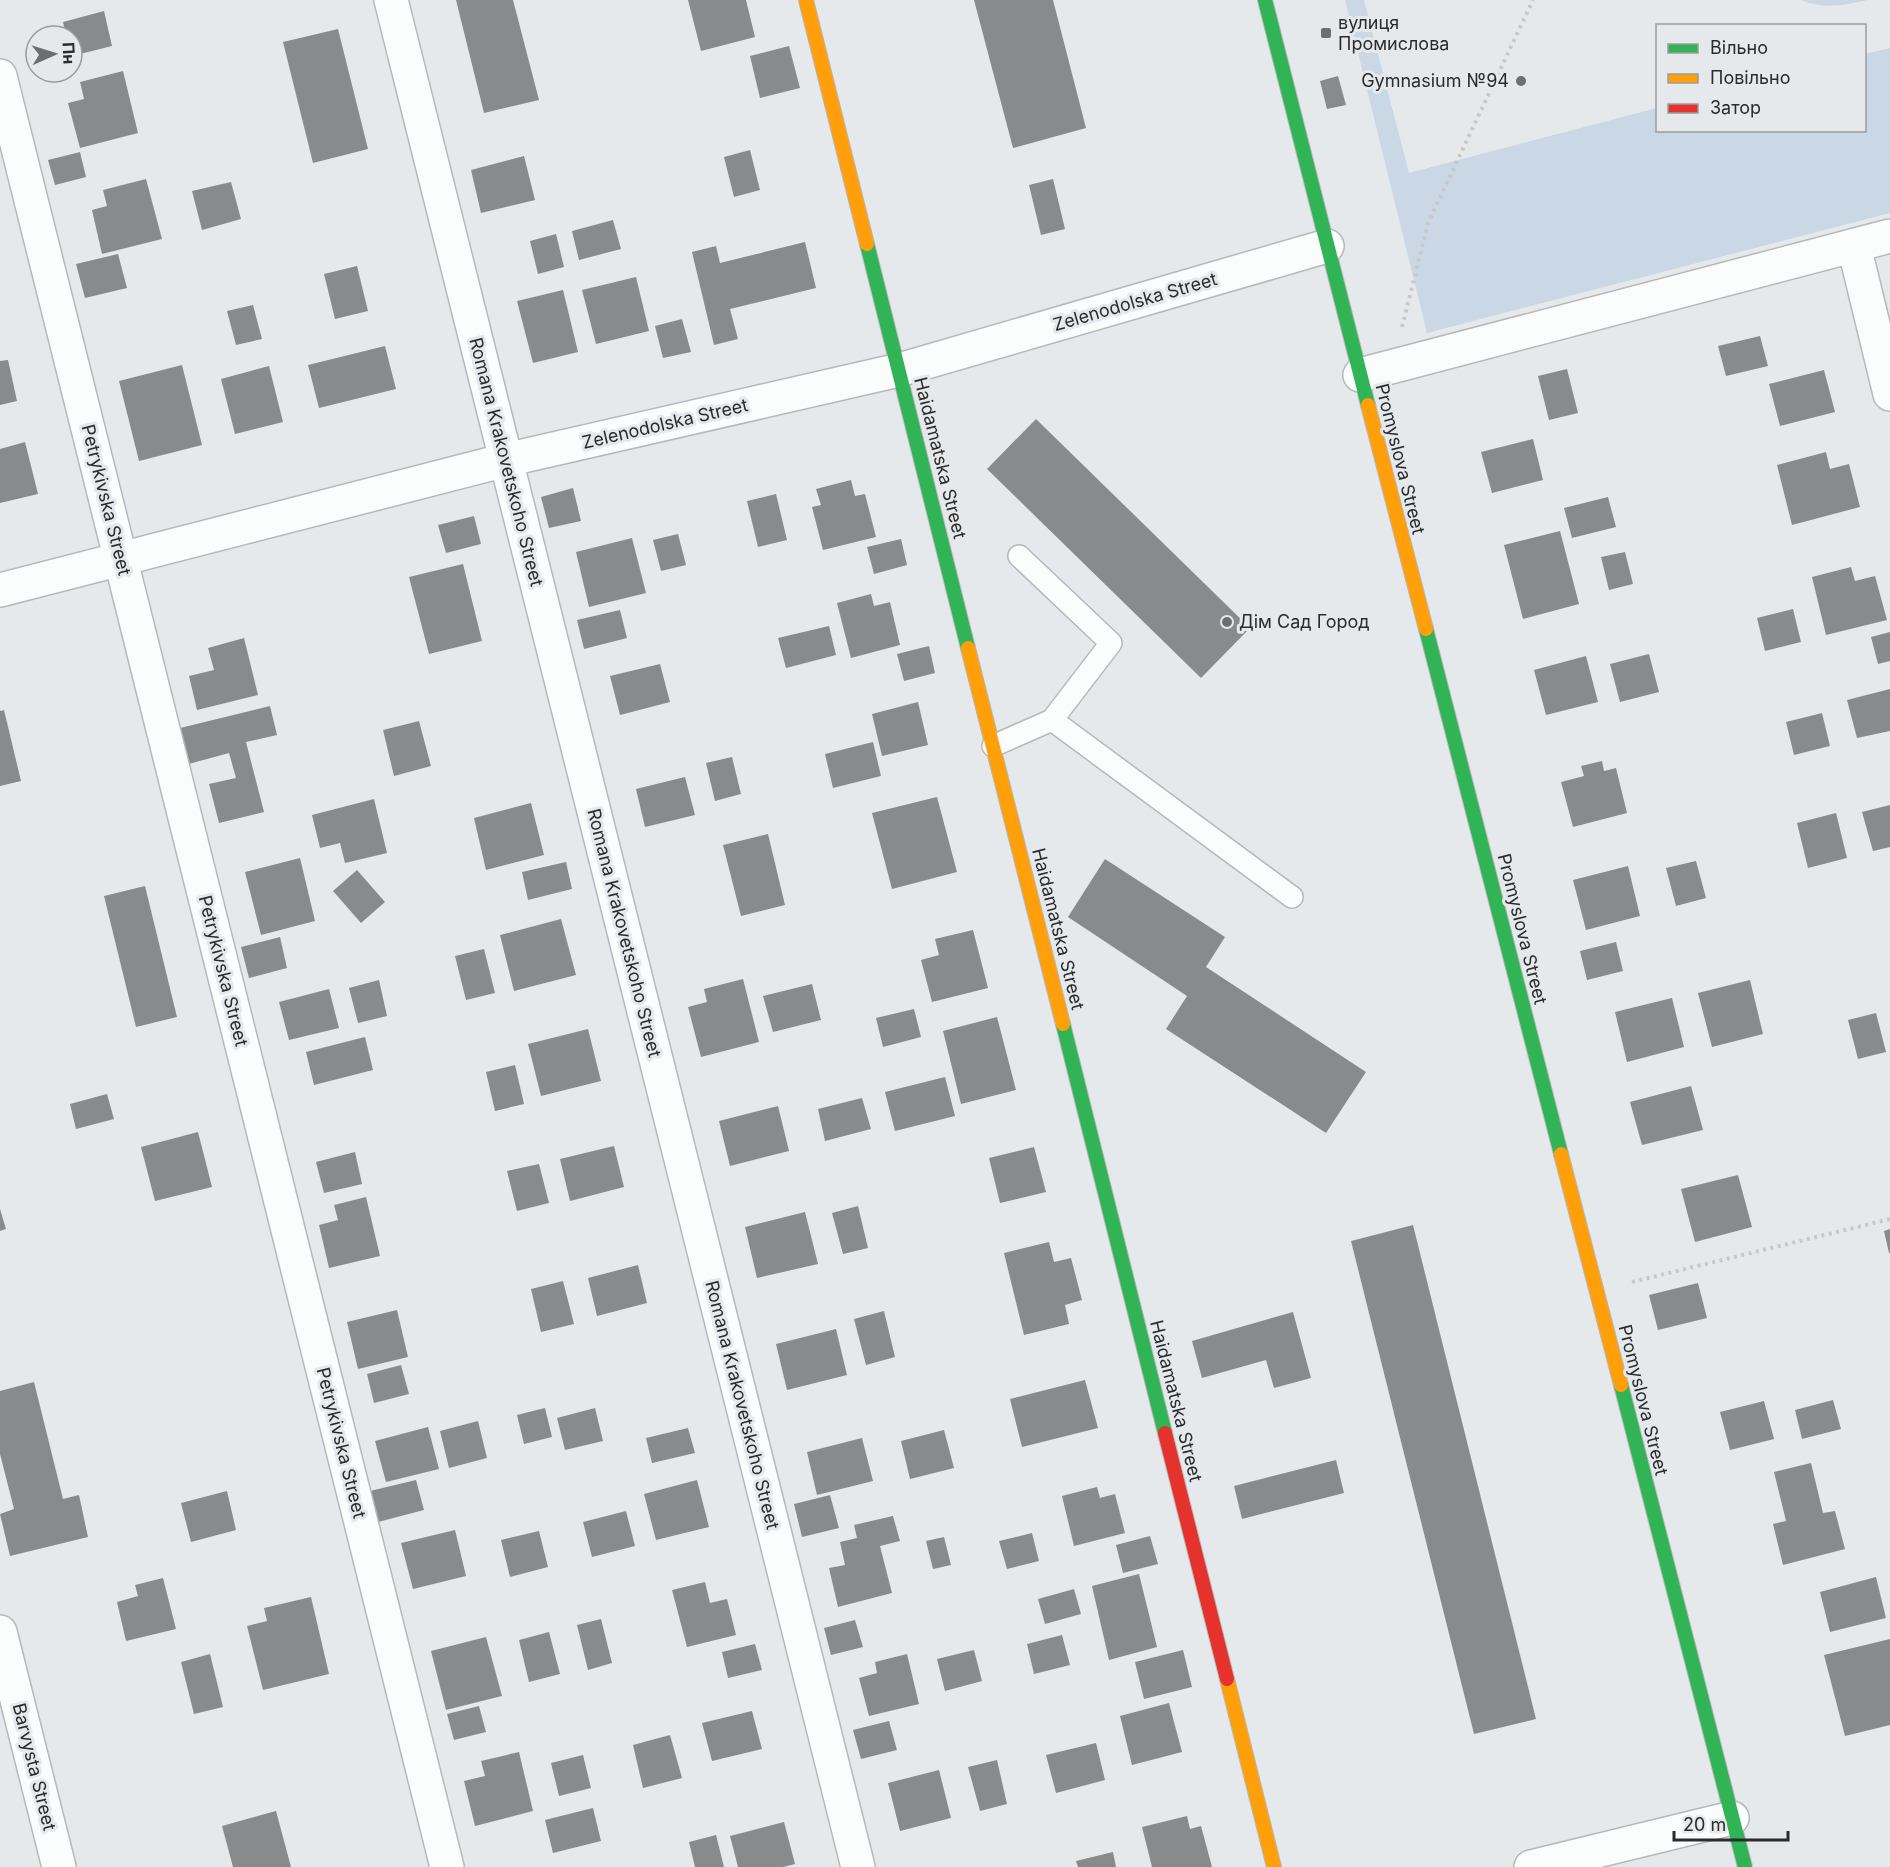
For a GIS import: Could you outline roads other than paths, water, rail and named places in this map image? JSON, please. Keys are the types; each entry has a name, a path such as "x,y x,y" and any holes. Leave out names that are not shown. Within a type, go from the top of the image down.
{"street":[{"name":"Romana Krakovetskoho Street","path":"391,0 858,1867"},
{"name":"Haidamatska Street","path":"806,0 1274,1867"},
{"name":"Promyslova Street","path":"1265,0 1745,1867"},
{"name":"Petrykivska Street","path":"0,76 447,1867"},
{"path":"1360,375 1890,236"},
{"name":"Zelenodolska Street","path":"0,590 506,460 899,370 1327,246"},
{"path":"1854,246 1890,394"},
{"name":"Barvysta Street","path":"0,1632 59,1867"},
{"path":"1531,1867 1732,1818"}],"lane":[{"path":"993,746 1052,720 1111,643 1019,556"},
{"path":"1052,720 1292,897"}],"place":[{"name":"вулиця Промислова","path":"1326,33"},
{"name":"Gymnasium №94","path":"1521,81"},
{"name":"Дім Сад Город","path":"1227,622"}]}
